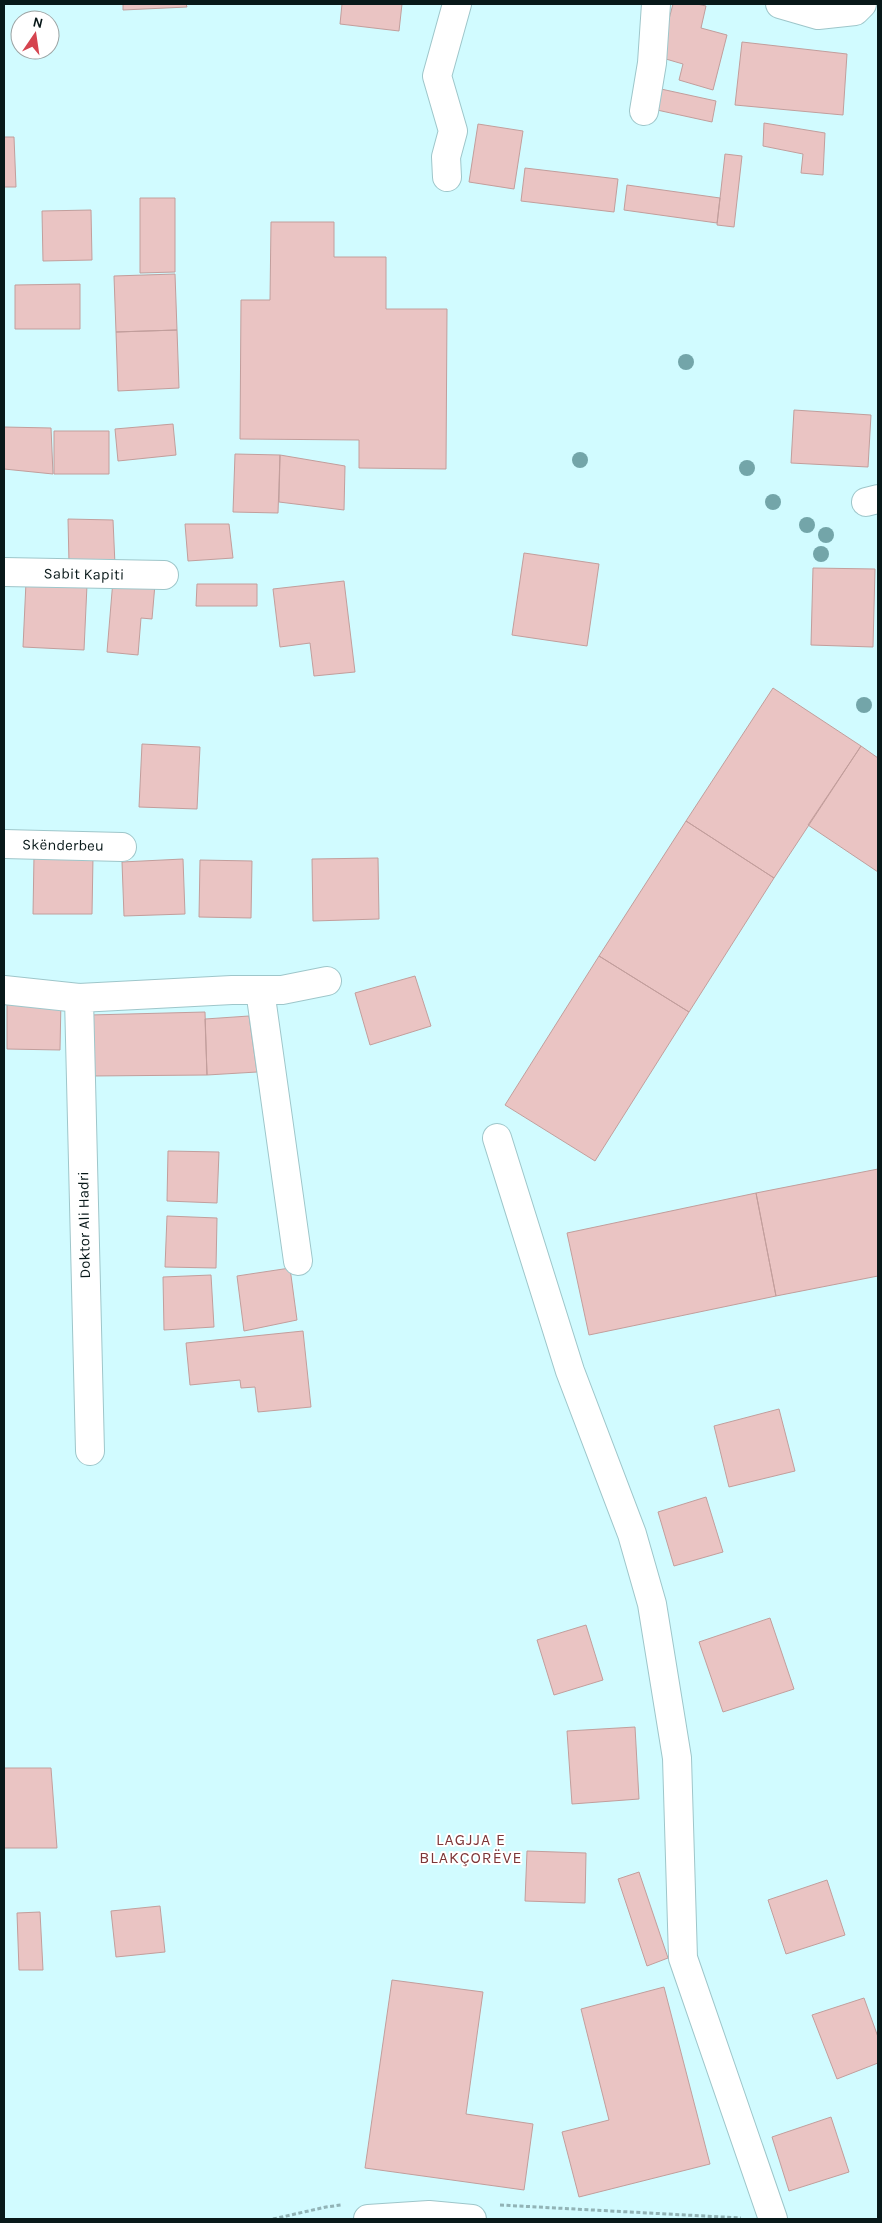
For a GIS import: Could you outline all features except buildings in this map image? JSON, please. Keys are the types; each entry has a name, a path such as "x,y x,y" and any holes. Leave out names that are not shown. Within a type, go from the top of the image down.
{"street":[{"path":"447,177 446,157 453,131 437,76 457,4"},
{"path":"644,111 652,63 656,4"},
{"path":"780,4 818,15 854,11 862,4"},
{"name":"Sabit Kapiti","path":"4,572 164,576"},
{"name":"Skënderbeu","path":"4,844 122,847"},
{"path":"4,990 19,990 79,998 282,990 327,981"},
{"path":"260,990 298,1261"},
{"name":"Doktor Ali Hadri","path":"79,998 90,1451"},
{"path":"498,1138 570,1371 632,1534 652,1604 677,1758 683,1958 773,2219"},
{"path":"357,2212 429,2215 482,2212"}],"path":[{"path":"274,2219 326,2206 357,2212"},
{"path":"482,2212 773,2219"}],"district":[{"name":"LAGJJA E BLAKÇORËVE","path":"471,1848"}]}
